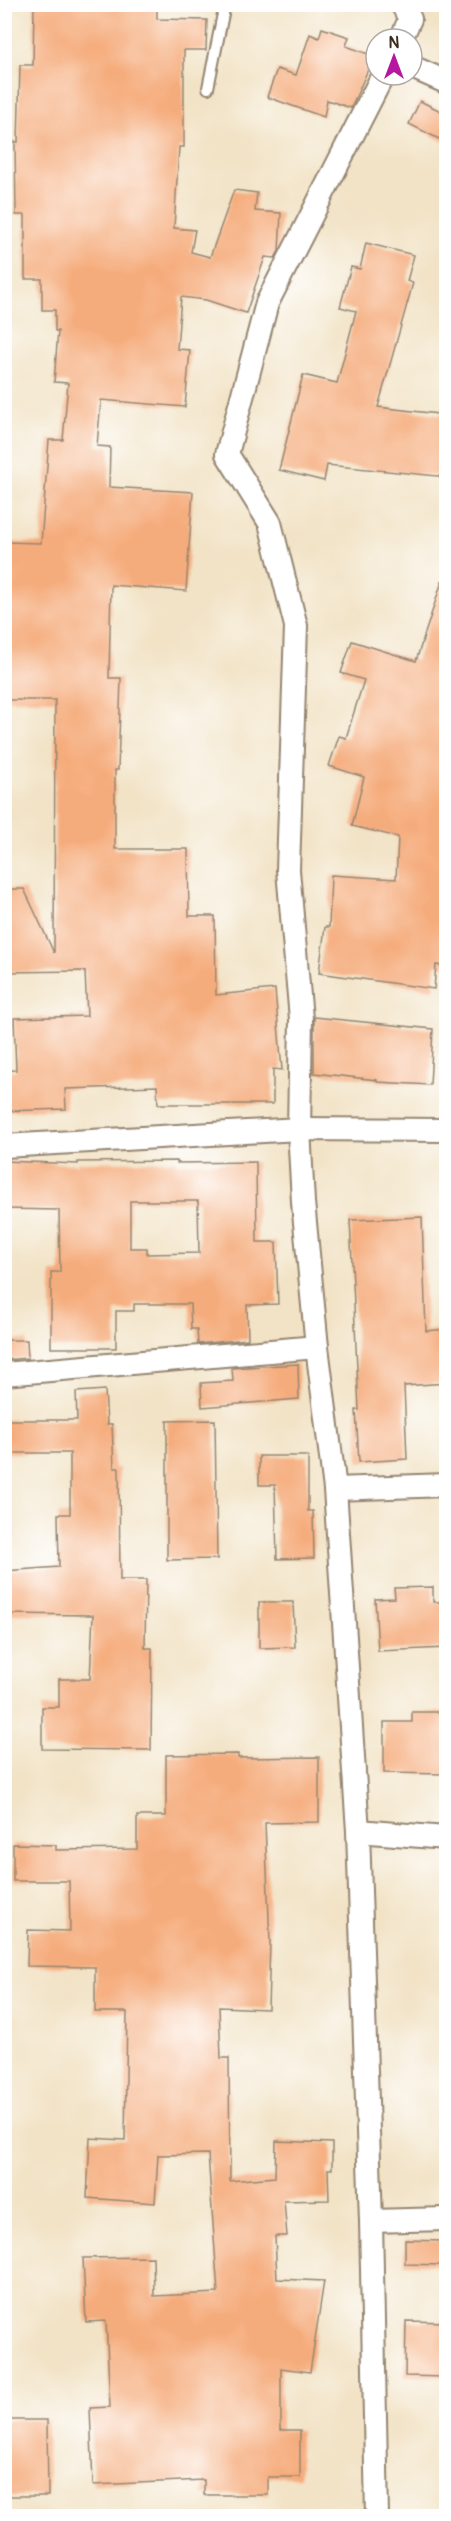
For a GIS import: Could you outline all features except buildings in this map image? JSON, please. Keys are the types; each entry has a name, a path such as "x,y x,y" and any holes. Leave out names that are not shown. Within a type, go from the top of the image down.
{"street":[{"path":"402,4 410,19 406,27"},
{"path":"424,72 447,82"},
{"path":"377,87 267,303 227,454 270,523 296,626 288,870 301,1019 299,1129 303,1202 317,1347 335,1489 358,1831 371,2221 377,2517"},
{"path":"4,1146 299,1129 447,1130"},
{"path":"4,1374 317,1347"},
{"path":"335,1489 447,1485"},
{"path":"358,1831 447,1838"},
{"path":"371,2221 447,2219"}],"lane":[{"path":"208,88 225,4"}]}
